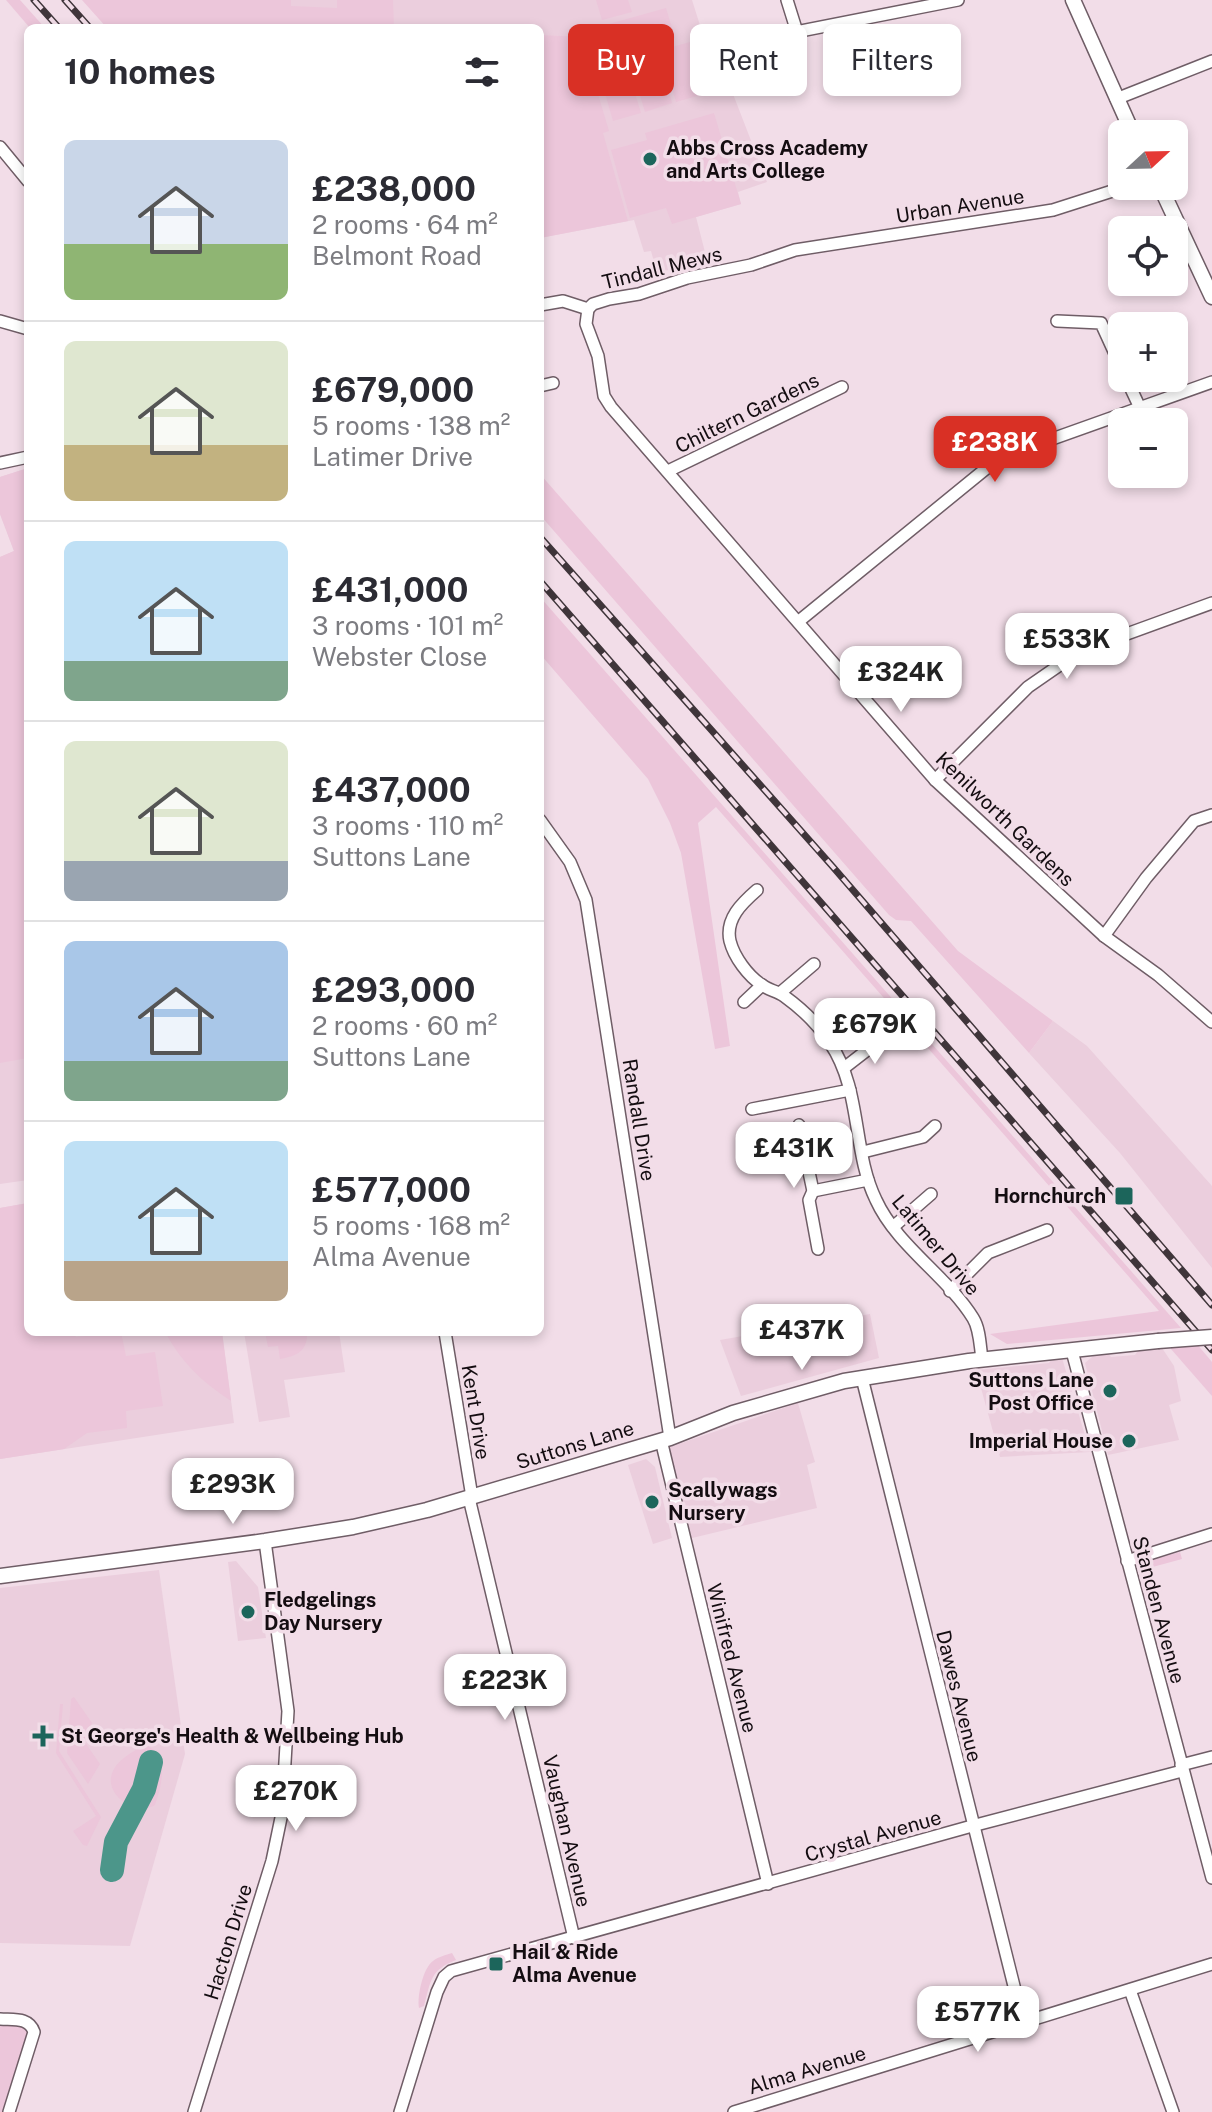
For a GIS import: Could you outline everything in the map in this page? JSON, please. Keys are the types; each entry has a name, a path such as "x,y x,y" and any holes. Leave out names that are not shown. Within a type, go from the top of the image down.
{"street":[{"path":"787,0 794,24"},
{"path":"807,30 958,0"},
{"path":"1073,0 1126,120"},
{"path":"1116,99 1212,61"},
{"path":"0,147 5,159 24,177"},
{"name":"Urban Avenue","path":"795,250 1053,210 1108,192"},
{"path":"1167,200 1207,274 1212,297"},
{"name":"Tindall Mews","path":"544,304 563,301 588,309 609,299 751,265 795,250"},
{"name":"Kenilworth Gardens","path":"588,309 585,320 595,346 604,396 935,780 1104,936 1158,975 1212,1022"},
{"path":"0,321 24,328"},
{"path":"1057,321 1101,323 1108,338"},
{"path":"1133,392 1140,408 1212,382"},
{"path":"544,385 553,383"},
{"name":"Chiltern Gardens","path":"668,471 842,387"},
{"path":"799,621 999,458 1108,419"},
{"path":"0,463 24,458"},
{"path":"935,780 1028,687 1080,651 1212,603"},
{"path":"1104,936 1146,878 1194,821 1212,815"},
{"name":"Randall Drive","path":"544,828 570,862 586,900 666,1439"},
{"name":"Latimer Drive","path":"757,890 735,912 730,926 730,940 738,958 762,985 780,993 802,1009 820,1028 844,1068 875,1200 893,1227 974,1319 982,1359"},
{"path":"780,993 814,964"},
{"path":"744,1002 762,985"},
{"path":"844,1068 884,1037"},
{"path":"752,1109 850,1090"},
{"path":"799,1125 813,1191 809,1200 818,1249"},
{"path":"863,1152 923,1137 935,1126"},
{"path":"813,1191 868,1180"},
{"path":"893,1227 931,1194"},
{"path":"950,1291 988,1253 1047,1230"},
{"name":"Kent Drive","path":"446,1336 470,1497"},
{"name":"Suttons Lane","path":"0,1576 353,1527 470,1497 666,1439 790,1395 862,1378 982,1359 1212,1337"},
{"name":"Standen Avenue","path":"1072,1351 1212,1878"},
{"name":"Dawes Avenue","path":"862,1378 1023,2022"},
{"name":"Winifred Avenue","path":"666,1439 768,1884"},
{"name":"Vaughan Avenue","path":"470,1497 574,1938"},
{"path":"1127,1561 1212,1534"},
{"name":"Hacton Drive","path":"194,2112 272,1861 282,1813 288,1711 265,1541"},
{"name":"Crystal Avenue","path":"400,2112 437,1992 444,1977 451,1971 1212,1757"},
{"name":"Alma Avenue","path":"734,2112 1212,1964"},
{"path":"1130,1990 1173,2112"},
{"path":"0,2019 24,2020 32,2025 34,2032 9,2112"}],"shaded area":[{"path":"6,0 20,0 41,24 27,24"},
{"path":"82,0 291,0 291,6 337,8 337,0 393,0 394,24 103,24"},
{"name":"Abbs Cross Academy and Arts College","path":"108,0 692,0 700,24 690,24 690,96 734,96 767,182 738,192 741,204 696,217 707,260 657,273 651,251 644,252 634,220 544,237 544,24 129,24"},
{"path":"596,0 628,0 632,12 602,20"},
{"path":"666,8 671,24 609,24"},
{"path":"544,35 568,36 568,96 599,96 609,131 603,133 628,221 544,237"},
{"path":"690,42 690,96 697,96 676,102 674,95 674,46"},
{"path":"606,96 636,96 641,113 613,121"},
{"path":"640,96 670,96 672,103 645,112"},
{"path":"714,113 741,204 672,224 666,208 630,218 611,150 647,140 645,133"},
{"path":"24,469 24,1181 0,1184 0,557 14,551 0,514 0,477"},
{"path":"24,469 24,1059 0,1063 0,557 14,551 0,514 0,477"},
{"path":"544,479 958,951 1053,1021 1029,1053 911,921 896,920 544,520"},
{"path":"544,602 1181,1328 1007,1344 990,1334 1159,1311 716,807 698,823 730,1046 715,1049 681,853 648,779 544,659"},
{"path":"1053,1021 1087,1046 1212,1186 1212,1268 1120,1153 1029,1053"},
{"path":"24,1204 24,1336 223,1336 234,1423 0,1459 0,1208"},
{"path":"24,1204 24,1336 122,1336 126,1356 155,1352 163,1406 126,1411 127,1428 87,1433 64,1449 0,1459 0,1208"},
{"path":"870,1314 879,1358 741,1396 720,1340"},
{"path":"167,1336 223,1336 231,1401 211,1387 178,1353"},
{"path":"245,1336 340,1336 345,1372 284,1380 290,1417 259,1422"},
{"path":"266,1336 307,1336 300,1352 292,1356 280,1359 278,1346 268,1347"},
{"path":"1196,1343 1212,1362 1212,1396 1171,1349 1171,1344"},
{"path":"1160,1345 1174,1366 1181,1401 1169,1405 1179,1440 1108,1455 1085,1363 1098,1352 1107,1352 1111,1357 1135,1355 1140,1348"},
{"path":"1062,1358 1090,1452 1000,1457 976,1370 1049,1363 1051,1359"},
{"path":"798,1403 815,1462 807,1465 817,1508 688,1539 667,1448"},
{"name":"Scallywags Nursery","path":"646,1459 655,1467 672,1538 653,1544 628,1465"},
{"path":"1180,1552 1182,1559 1149,1568 1147,1561"},
{"name":"Fledgelings Day Nursery","path":"236,1561 258,1587 266,1638 238,1641 228,1562"},
{"path":"159,1570 185,1754 130,1946 0,1943 0,1588"},
{"path":"74,1697 92,1723 84,1741 100,1764 88,1784 67,1753 71,1699"},
{"path":"60,1704 63,1704 59,1751 101,1817 87,1846 73,1831 96,1816 56,1753"},
{"path":"145,1745 158,1755 162,1780 155,1805 138,1808 116,1794 111,1778 120,1761"},
{"path":"452,1953 456,1960 436,1972 424,2006 419,2008 420,1990 429,1965"},
{"path":"0,2025 22,2025 29,2031 3,2112 0,2112"}],"waterway":[{"path":"112,1870 116,1842 144,1789 151,1762"}],"railway":[{"path":"34,0 55,24"},
{"path":"65,0 86,24"},
{"path":"544,542 833,867 1212,1305"},
{"path":"544,586 1212,1350"}],"place":[{"name":"Abbs Cross Academy and Arts College","path":"650,159"},
{"name":"Hornchurch","path":"1124,1196"},
{"name":"Suttons Lane Post Office","path":"1110,1391"},
{"name":"Imperial House","path":"1129,1441"},
{"name":"Scallywags Nursery","path":"652,1502"},
{"name":"Fledgelings Day Nursery","path":"248,1612"},
{"name":"St George's Health & Wellbeing Hub","path":"43,1736"},
{"name":"Hail & Ride Alma Avenue","path":"496,1964"}]}
